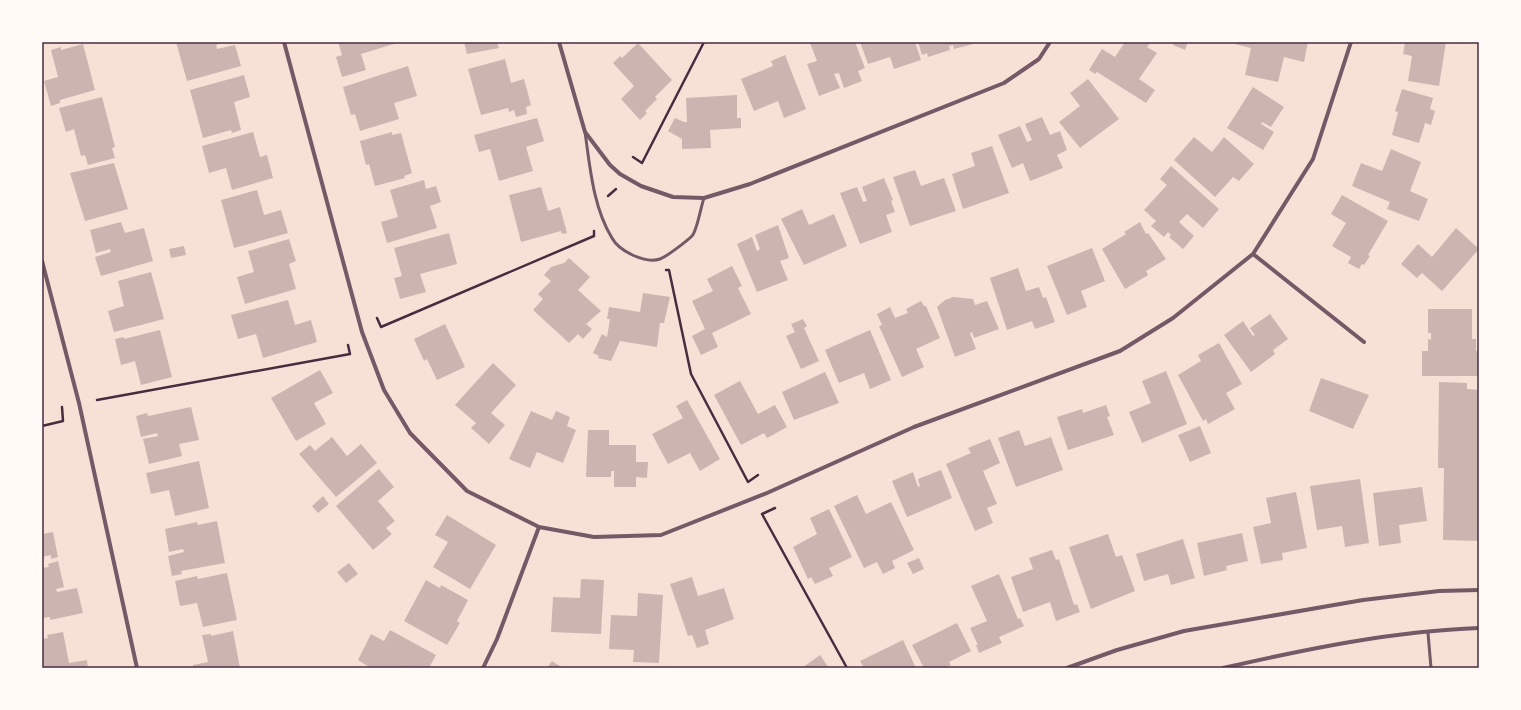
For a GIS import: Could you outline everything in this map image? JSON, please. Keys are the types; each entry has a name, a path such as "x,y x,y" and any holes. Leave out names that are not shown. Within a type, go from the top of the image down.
{"street":[{"path":"284,42 362,332 384,390 410,434 467,491 539,527 594,536 661,536 767,493 914,427 1120,351 1173,318 1252,254 1313,159 1351,42"},
{"path":"559,42 585,132 610,165 620,174 641,186 673,197 704,198 750,184 1004,83 1039,59 1050,42"},
{"path":"1252,254 1364,342"},
{"path":"42,261 79,403 137,668"},
{"path":"483,668 497,639 539,527"},
{"path":"1067,668 1117,650 1184,631 1364,600 1440,591 1479,590"},
{"path":"1223,668 1317,647 1479,628"}],"lane":[{"path":"585,132 591,177 602,219 612,240 626,253 644,259 660,259 693,235 704,198"},
{"path":"1428,633 1431,668"}],"path":[{"path":"633,157 642,163 704,42"},
{"path":"377,318 381,327 594,236 593,226"},
{"path":"663,270 669,270 691,374 748,482 758,475"},
{"path":"97,400 350,354 348,345"},
{"path":"42,426 63,421 62,407"},
{"path":"775,508 762,514 847,668"}],"building":[{"path":"176,42 224,42 216,45 217,49 235,45 241,66 187,81"},
{"path":"338,42 397,43 361,54 366,70 342,77 336,57 342,55"},
{"path":"464,42 497,42 499,48 467,54"},
{"path":"855,42 865,68 858,71 862,81 844,88 839,73 834,74 840,88 819,96 807,64 817,61 810,43"},
{"path":"860,42 915,42 921,60 894,69 890,57 868,64"},
{"path":"918,42 972,42 973,44 954,49 953,45 949,46 950,50 928,57 927,53 922,55"},
{"path":"1125,42 1151,42 1147,47 1157,53 1139,79 1155,90 1146,103 1097,72 1095,74 1089,70 1102,49 1115,57"},
{"path":"1174,42 1188,42 1185,50 1173,45"},
{"path":"1236,42 1308,42 1304,62 1284,57 1278,82 1245,75 1251,48 1235,44"},
{"path":"1405,42 1446,42 1439,86 1408,81 1412,56 1403,54"},
{"path":"638,43 672,80 655,97 657,99 645,111 647,113 640,120 621,99 634,86 613,63 620,56 622,58"},
{"path":"83,44 95,90 60,100 60,103 51,106 44,81 58,77 51,50 61,47 61,50"},
{"path":"785,55 806,109 784,118 778,101 754,111 741,79 773,66 771,61"},
{"path":"505,59 511,83 524,79 531,105 526,107 527,114 516,117 514,110 509,112 508,108 481,115 468,69"},
{"path":"408,66 417,96 394,103 399,119 360,131 355,114 351,115 343,87"},
{"path":"244,75 250,97 234,102 241,130 232,133 231,130 203,138 190,90"},
{"path":"1088,79 1119,119 1080,148 1059,122 1080,106 1070,93"},
{"path":"1253,87 1284,107 1271,127 1262,122 1261,124 1274,132 1263,150 1227,128"},
{"path":"1402,89 1433,98 1430,109 1435,111 1431,125 1425,123 1419,143 1392,135 1398,112 1395,111"},
{"path":"737,95 737,118 741,118 741,128 710,130 711,148 682,149 682,139 668,131 675,118 687,122 686,98"},
{"path":"102,97 115,147 112,148 115,158 88,165 85,155 81,156 74,129 66,132 59,108"},
{"path":"1042,117 1050,135 1060,131 1067,150 1057,155 1063,168 1030,181 1023,163 1012,168 998,135 1020,126 1027,142 1032,140 1025,124"},
{"path":"537,118 544,141 526,147 533,171 499,181 490,149 479,152 474,135"},
{"path":"253,132 260,157 267,155 273,178 232,190 226,168 209,173 202,146"},
{"path":"392,132 392,135 401,133 412,173 404,176 405,178 375,186 369,164 366,165 360,141"},
{"path":"1194,137 1212,152 1224,137 1254,164 1239,181 1233,177 1215,197 1174,160"},
{"path":"992,146 1009,193 963,209 952,174 975,166 971,153"},
{"path":"1391,149 1421,162 1410,191 1428,199 1419,221 1387,209 1390,202 1352,186 1361,163 1382,171"},
{"path":"114,163 128,209 85,221 70,173"},
{"path":"1171,166 1219,209 1203,228 1187,214 1179,222 1194,236 1183,249 1169,237 1171,235 1168,232 1164,237 1151,226 1156,221 1144,210 1167,185 1160,179"},
{"path":"915,170 921,186 944,178 956,211 910,226 893,177"},
{"path":"884,178 893,200 891,201 895,212 886,215 892,232 860,244 840,193 857,187 863,202 867,201 862,187"},
{"path":"424,180 426,189 436,186 441,202 430,206 437,228 387,243 381,222 398,217 390,190"},
{"path":"541,187 548,211 560,207 567,233 562,234 561,231 521,242 509,195"},
{"path":"257,190 264,215 281,210 288,233 234,248 221,200"},
{"path":"1342,195 1388,221 1368,255 1370,256 1364,265 1362,264 1359,269 1348,263 1351,257 1332,246 1346,223 1331,214"},
{"path":"802,209 809,225 834,214 847,246 804,265 781,219"},
{"path":"121,222 125,233 144,228 153,261 101,276 95,257 111,252 110,249 96,253 90,230"},
{"path":"1140,222 1146,234 1148,233 1166,259 1146,271 1148,275 1125,289 1102,249 1126,234 1124,232"},
{"path":"778,225 789,258 780,261 788,280 757,292 737,244 752,237 757,251 760,249 755,235"},
{"path":"1456,228 1479,249 1442,291 1422,273 1417,278 1401,264 1418,244 1432,257"},
{"path":"449,233 457,264 420,274 426,292 400,299 394,278 402,276 394,248"},
{"path":"289,239 296,261 289,264 296,289 245,304 237,277 254,272 248,251"},
{"path":"184,246 186,255 171,258 169,249"},
{"path":"1092,248 1105,281 1081,291 1087,307 1067,315 1047,266"},
{"path":"569,258 590,277 578,290 601,311 586,324 592,329 583,339 578,334 569,343 533,310 543,299 538,294 551,281 544,275 551,267 564,263"},
{"path":"732,266 742,286 738,288 751,314 712,333 718,347 701,355 692,336 705,329 692,301 713,291 707,279"},
{"path":"1018,268 1026,291 1039,287 1043,298 1046,297 1055,322 1035,329 1032,321 1007,330 990,278"},
{"path":"151,272 164,319 114,332 108,311 124,306 118,281"},
{"path":"643,293 670,297 664,323 660,323 657,347 620,341 611,361 598,358 599,356 593,353 602,334 607,337 610,319 607,319 609,307 640,312"},
{"path":"953,297 973,299 975,305 987,301 999,329 974,338 972,332 970,333 976,349 955,357 937,307 945,300"},
{"path":"288,300 295,325 311,320 317,342 263,358 256,334 238,339 231,315"},
{"path":"921,301 924,306 926,306 940,338 916,349 924,367 902,377 879,326 882,325 877,314 890,307 895,318 908,313 906,309"},
{"path":"1428,309 1472,309 1472,339 1476,339 1476,351 1479,351 1479,376 1422,376 1422,351 1428,351 1428,339 1431,340 1431,333 1428,333"},
{"path":"1270,314 1288,339 1273,350 1275,354 1251,372 1224,335 1243,321 1253,336 1255,335 1250,328"},
{"path":"803,319 807,326 804,328 819,361 801,369 786,336 795,332 791,324"},
{"path":"445,324 465,367 437,380 427,359 424,361 414,339"},
{"path":"160,330 172,377 141,385 135,361 121,365 115,339 124,337 124,339"},
{"path":"870,330 891,380 870,389 864,373 839,383 825,350"},
{"path":"1219,343 1242,384 1226,393 1235,409 1208,424 1206,419 1203,421 1178,375 1201,361 1198,355"},
{"path":"493,363 516,385 491,413 505,425 489,444 471,428 476,423 455,405"},
{"path":"320,370 333,393 314,403 326,424 296,441 271,398"},
{"path":"1166,371 1187,424 1142,443 1129,412 1151,403 1142,381"},
{"path":"825,372 839,403 794,420 782,392"},
{"path":"1321,378 1369,395 1353,429 1309,411"},
{"path":"740,381 758,414 775,405 787,427 767,438 764,433 741,445 714,395"},
{"path":"1439,382 1467,383 1467,389 1479,390 1479,541 1443,540 1444,468 1438,468"},
{"path":"687,400 720,459 700,471 690,453 668,464 652,434 683,418 676,406"},
{"path":"1106,405 1110,416 1107,417 1114,435 1068,450 1057,417 1082,409 1083,413"},
{"path":"191,407 199,440 179,444 182,456 149,464 143,439 158,436 157,433 141,437 136,416 147,413 148,416"},
{"path":"531,411 552,420 556,411 570,417 567,426 576,430 563,463 537,452 530,468 509,459"},
{"path":"1200,426 1211,453 1190,462 1178,435"},
{"path":"588,430 609,430 609,445 636,445 636,462 648,462 647,478 636,477 636,487 614,487 614,471 611,471 611,477 586,477"},
{"path":"1019,430 1025,446 1051,437 1063,470 1016,487 998,438"},
{"path":"332,437 347,456 361,444 377,463 336,497 299,454 310,445 315,451"},
{"path":"990,439 1000,463 983,471 997,504 987,508 993,523 975,531 946,464 971,453 968,448"},
{"path":"199,461 209,508 175,516 169,490 151,494 146,473"},
{"path":"379,469 394,487 378,501 395,521 386,528 392,534 373,550 336,506"},
{"path":"941,470 952,498 907,517 892,481 913,472 918,487 920,486 918,479"},
{"path":"1360,479 1369,543 1345,547 1342,526 1317,530 1310,486"},
{"path":"1422,487 1427,521 1399,525 1401,543 1379,546 1373,493"},
{"path":"1296,492 1307,548 1282,553 1283,560 1261,564 1253,527 1271,523 1266,498"},
{"path":"857,495 866,514 891,502 914,550 892,561 895,568 883,574 877,562 864,568 834,506"},
{"path":"323,496 329,504 318,513 312,506"},
{"path":"829,509 852,557 829,568 833,576 815,584 811,577 808,579 793,547 817,534 810,518"},
{"path":"447,515 496,545 470,589 433,567 448,542 435,535"},
{"path":"217,521 225,563 181,571 182,574 172,576 168,556 184,552 183,549 169,552 165,529 197,522 198,525"},
{"path":"53,532 58,557 51,559 51,555 42,557 42,534"},
{"path":"1242,533 1248,561 1226,566 1227,570 1204,576 1197,543"},
{"path":"1108,534 1116,557 1122,555 1135,591 1091,609 1069,547"},
{"path":"1183,539 1195,578 1171,585 1168,574 1144,581 1136,554"},
{"path":"1052,550 1056,560 1059,559 1074,605 1077,604 1080,612 1056,621 1050,602 1023,612 1011,577 1033,569 1029,558"},
{"path":"919,558 924,569 913,574 907,563"},
{"path":"58,561 64,587 56,589 57,592 77,588 83,613 50,620 50,617 42,618 42,568 49,567 48,564"},
{"path":"349,563 358,574 346,583 337,572"},
{"path":"227,573 237,620 203,627 197,603 180,606 175,581 197,576 198,579"},
{"path":"999,574 1018,619 1020,618 1024,626 999,637 1002,643 979,653 976,645 978,645 970,628 987,621 971,586"},
{"path":"692,577 698,596 724,588 734,619 705,630 709,644 697,648 692,635 688,636 670,584"},
{"path":"581,579 604,580 601,634 551,632 553,597 580,598"},
{"path":"426,580 440,588 441,585 468,600 457,621 460,623 447,645 404,621"},
{"path":"638,593 663,595 659,663 633,662 634,650 609,649 611,615 637,616"},
{"path":"957,623 971,651 949,662 951,665 945,668 924,668 912,645"},
{"path":"390,630 436,655 429,668 414,668 410,666 409,668 371,668 358,660 371,634 384,641"},
{"path":"233,631 240,668 193,668 193,665 208,662 202,635 211,634 211,636"},
{"path":"63,632 69,663 87,660 88,668 42,668 42,639 48,638 47,635"},
{"path":"903,640 916,668 864,668 860,661"},
{"path":"820,655 829,668 802,668"},
{"path":"552,661 563,668 547,668"}]}
